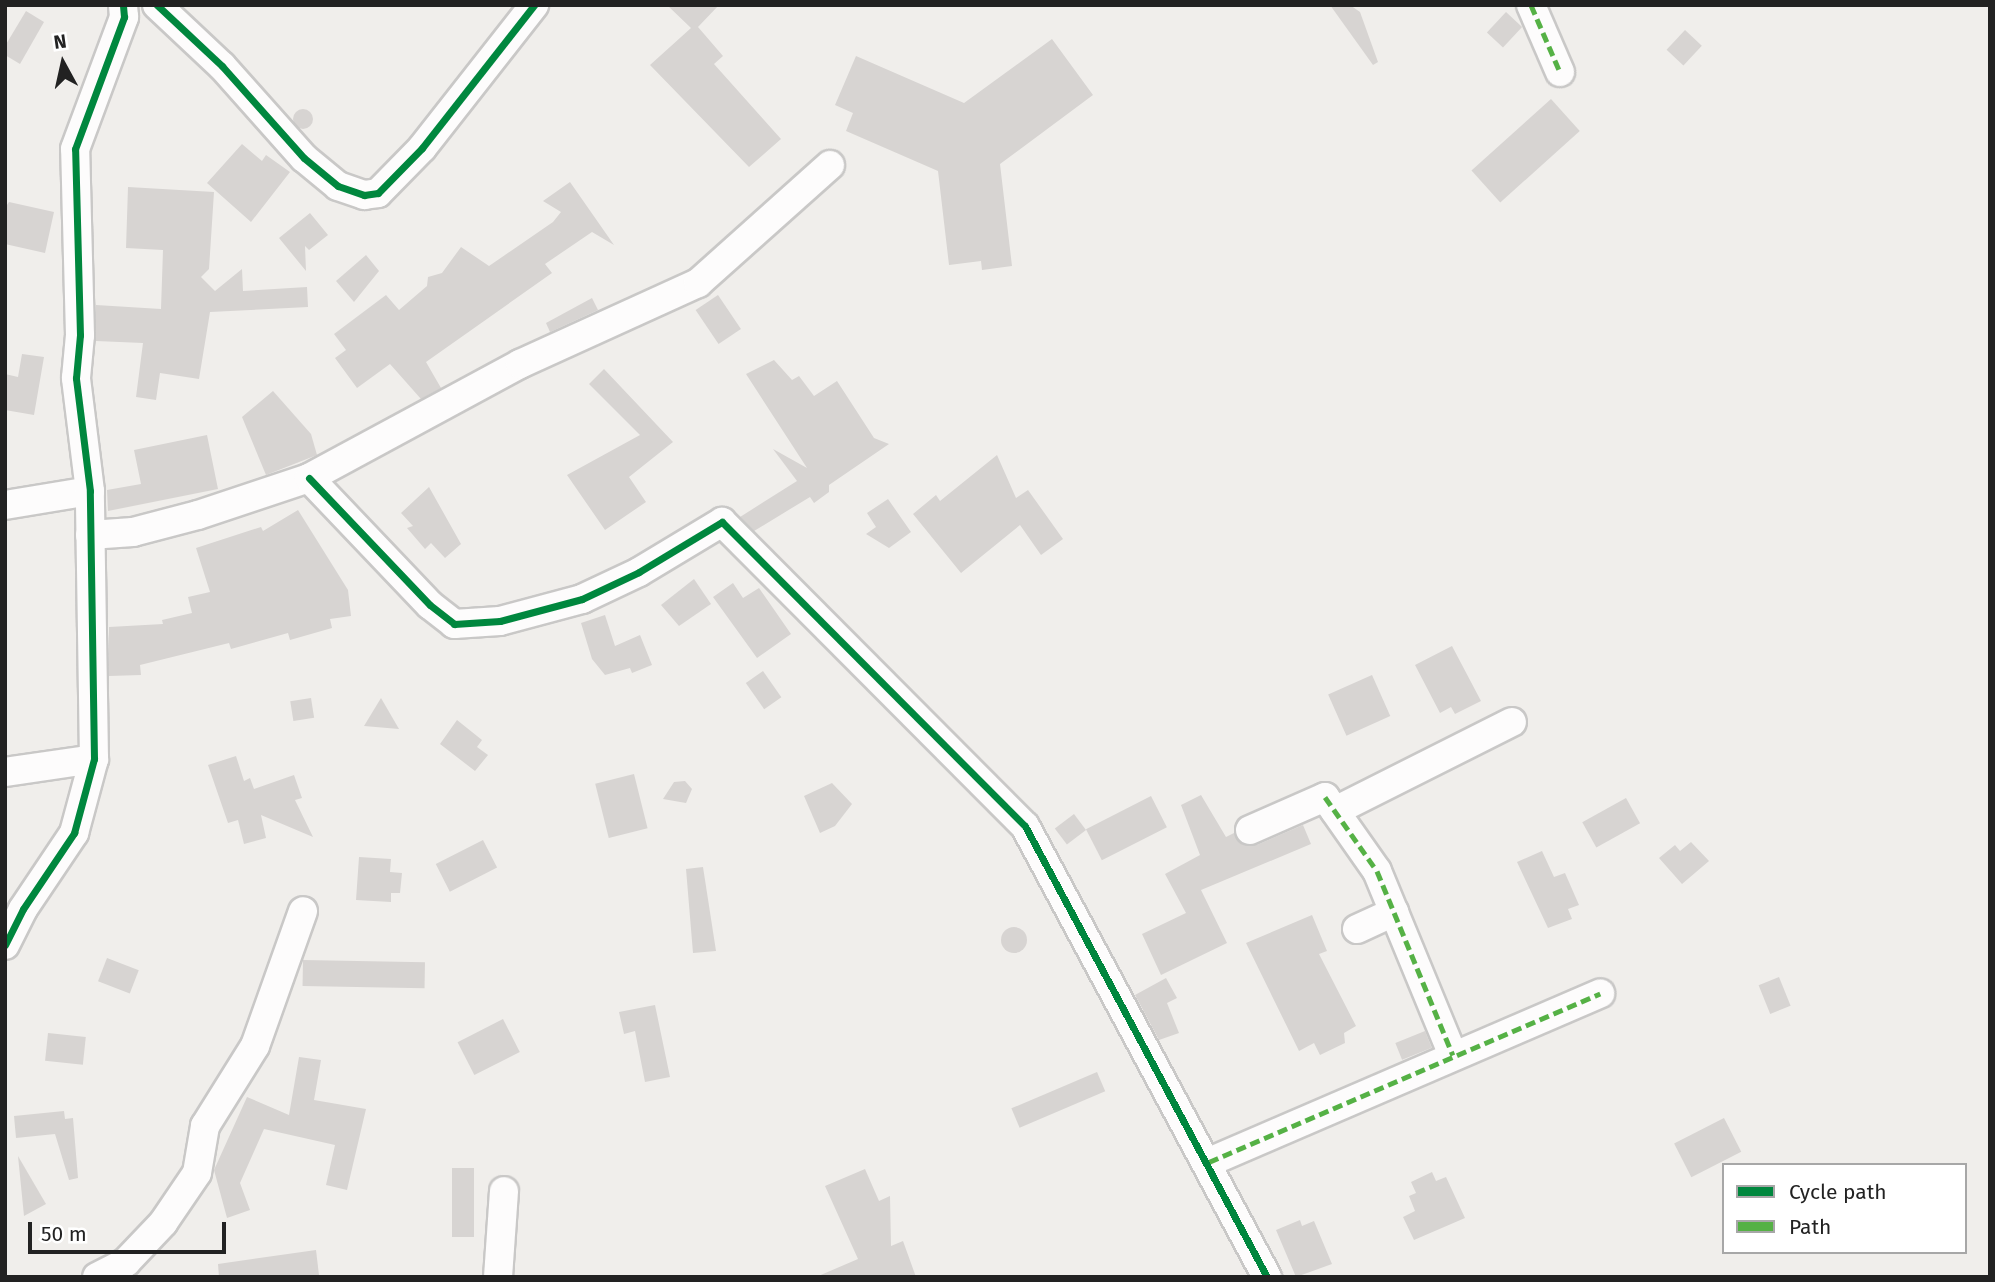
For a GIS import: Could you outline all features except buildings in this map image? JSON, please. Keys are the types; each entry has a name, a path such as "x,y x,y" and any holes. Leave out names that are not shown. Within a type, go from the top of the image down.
{"street":[{"path":"5,945 23,909 74,833 94,760 90,491 76,378 80,335 75,149 124,17 123,5"},
{"path":"157,5 222,66 304,158 338,186 364,195 377,193 422,148 534,5"},
{"path":"1531,5 1560,72"},
{"path":"90,536 133,532 198,515 309,478 520,364 698,283 830,165"},
{"path":"309,478 362,528 430,605 454,624 500,621 582,599 639,572 722,522 1025,826 1209,1162 1267,1277"},
{"path":"5,505 90,491"},
{"path":"1250,830 1330,804 1513,722"},
{"path":"5,772 94,760"},
{"path":"1330,804 1377,871 1454,1055"},
{"path":"97,1277 126,1262 163,1223 197,1173 205,1126 254,1046 303,911"},
{"path":"1357,929 1394,912"},
{"path":"1209,1162 1600,994"},
{"path":"498,1277 504,1191"}],"marked path":[{"path":"1531,5 1560,72"},
{"path":"1325,797 1377,871 1453,1055"},
{"path":"1209,1162 1600,994"}],"cycle path":[{"path":"5,945 23,909 74,833 94,759 90,491 76,378 80,335 75,149 124,17 123,5"},
{"path":"157,5 222,66 304,158 338,186 364,195 378,193 422,148 534,5"},
{"path":"309,478 430,605 454,624 500,621 582,599 639,572 722,522 1025,826 1267,1277"}]}
